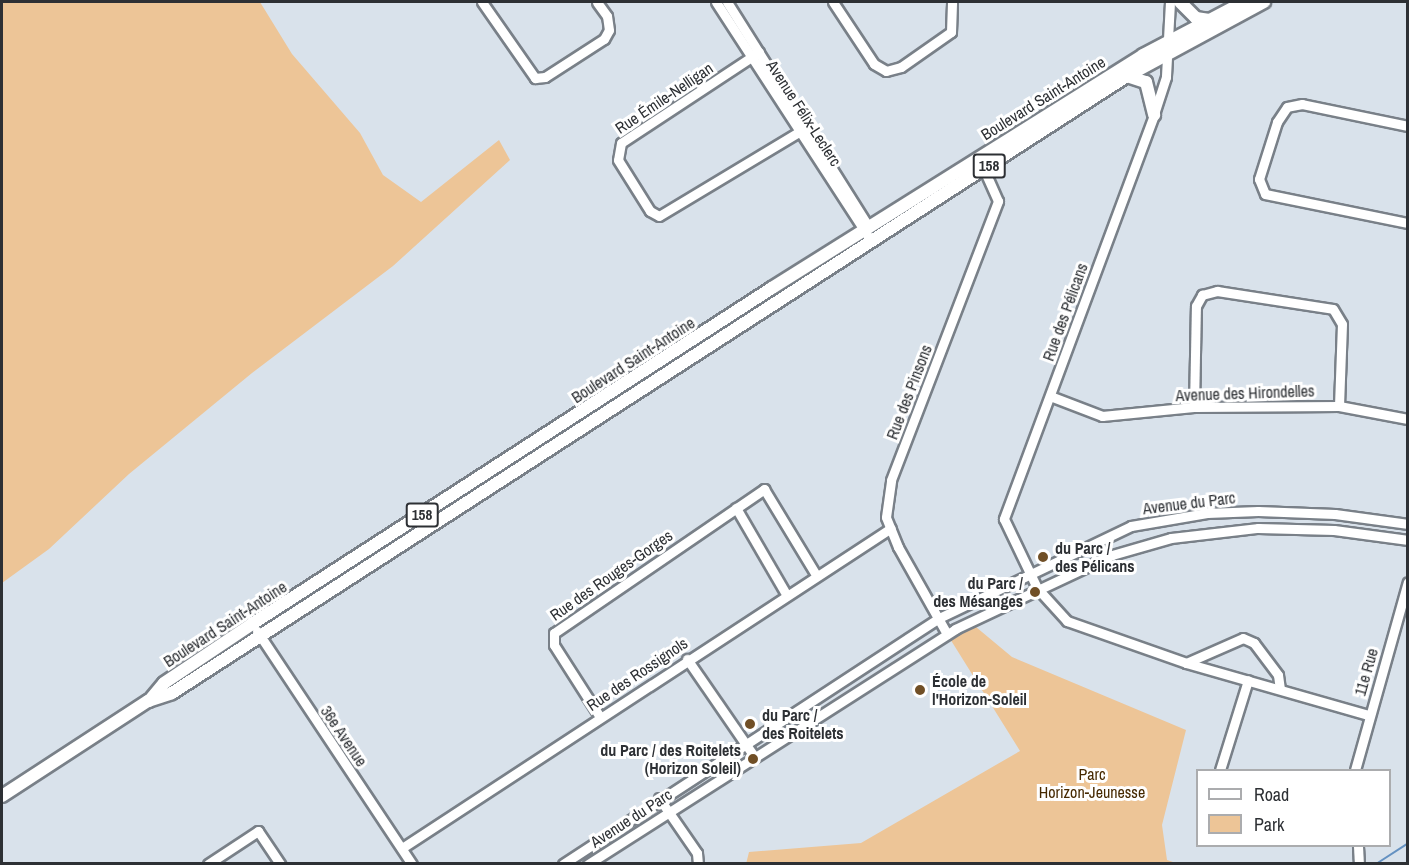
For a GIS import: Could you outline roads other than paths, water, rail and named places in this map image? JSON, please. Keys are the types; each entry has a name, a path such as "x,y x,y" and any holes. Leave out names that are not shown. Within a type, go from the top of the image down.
{"main road":[{"path":"1180,2 1196,18 1210,20"},
{"name":"158","path":"1127,76 1210,20 1244,2"},
{"name":"158","path":"1168,48 1264,2"},
{"name":"Boulevard Saint-Antoine","path":"2,796 148,701 164,683 255,629 869,233 977,158 1143,55 1168,48"},
{"name":"Boulevard Saint-Antoine","path":"869,233 985,169 1127,76"},
{"path":"1127,76 1146,82 1154,115"}],"street":[{"path":"482,2 535,78 545,77 604,39 609,30 607,16 597,2"},
{"name":"Avenue Félix-Leclerc","path":"716,2 755,55 869,233"},
{"name":"Avenue Félix-Leclerc","path":"727,2 755,55"},
{"path":"833,2 874,64 886,70 901,67 951,32 952,2"},
{"path":"1168,48 1170,2"},
{"name":"Rue des Pélicans","path":"1168,48 1154,115 1004,519 1037,588 1067,621 1186,663 1369,715"},
{"name":"Rue Émile-Nelligan","path":"755,55 621,143 618,160 650,211 659,216 669,213 803,130"},
{"path":"1407,126 1302,104 1287,107 1277,122 1259,179 1265,194 1407,223"},
{"name":"Rue des Pinsons","path":"947,634 886,517 891,480 998,201 985,169 977,158"},
{"path":"1194,407 1196,306 1202,295 1217,291 1333,309 1342,324 1339,406"},
{"name":"Avenue des Hirondelles","path":"1050,396 1102,416 1194,407 1339,406 1407,419"},
{"name":"Rue des Rouges-Gorges","path":"600,717 554,645 554,633 764,489 816,575"},
{"path":"736,508 786,594"},
{"name":"Avenue du Parc","path":"562,864 863,664 939,618 1131,526 1188,516 1291,512 1407,524"},
{"name":"Avenue du Parc","path":"588,864 947,634 1037,588 1137,545 1208,532 1290,527 1407,540"},
{"name":"Rue des Rossignols","path":"402,848 786,594 891,528"},
{"name":"11e Rue","path":"1356,769 1407,582"},
{"name":"36e Avenue","path":"255,629 412,864"},
{"path":"1186,663 1243,638 1260,651 1278,675 1280,689"},
{"path":"687,659 746,741 754,756"},
{"path":"863,664 872,680"},
{"path":"1221,769 1248,680"},
{"path":"659,798 698,853 698,864"},
{"path":"208,864 258,831 280,864"},
{"path":"1358,847 1359,864"}],"waterway":[{"path":"1376,864 1408,843"}],"place":[{"name":"du Parc / des Pélicans","path":"1043,557"},
{"name":"du Parc / des Mésanges","path":"1035,592"},
{"name":"École de l'Horizon-Soleil","path":"920,690"},
{"name":"du Parc / des Roitelets","path":"750,724"},
{"name":"du Parc / des Roitelets (Horizon Soleil)","path":"753,759"}],"park label":[{"name":"Parc Horizon-Jeunesse","path":"1092,783"}]}
